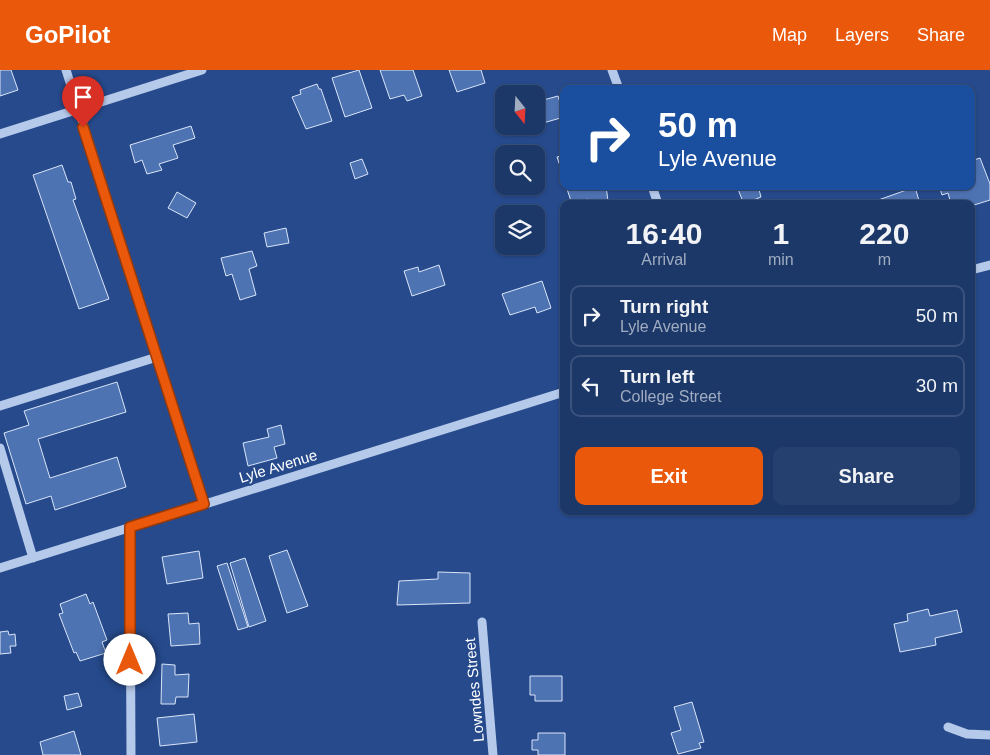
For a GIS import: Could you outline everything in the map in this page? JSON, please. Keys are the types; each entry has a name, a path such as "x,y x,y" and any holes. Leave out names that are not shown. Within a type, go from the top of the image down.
{"street":[{"path":"66,70 204,504"},
{"path":"0,134 202,70"},
{"path":"612,70 618,85"},
{"path":"975,269 990,265"},
{"path":"0,406 157,357"},
{"name":"Lyle Avenue","path":"0,568 560,393"},
{"path":"0,448 33,558"},
{"path":"130,527 131,755"},
{"name":"Lowndes Street","path":"482,622 493,755"},
{"path":"948,727 967,734 990,735"}],"building":[{"path":"0,70 11,70 18,90 0,96"},
{"path":"359,70 372,108 345,117 332,78"},
{"path":"380,70 413,70 422,96 407,101 404,95 390,99"},
{"path":"449,70 481,70 485,83 457,92"},
{"path":"317,84 319,89 321,89 332,121 306,129 292,97 301,94 300,90"},
{"path":"558,96 560,118 545,122 545,100"},
{"path":"191,126 195,138 173,145 178,158 159,164 162,170 147,174 142,160 135,163 130,145"},
{"path":"980,158 990,184 990,200 975,205 975,200 950,200 948,193 942,195 940,190 975,190 975,160"},
{"path":"362,159 368,174 355,179 350,163"},
{"path":"62,165 68,182 71,182 76,199 73,200 109,299 79,309 33,175"},
{"path":"567,190 607,190 608,200 571,200"},
{"path":"738,190 759,190 761,197 754,200 742,200"},
{"path":"907,190 916,190 919,200 878,200"},
{"path":"177,192 196,203 187,218 168,208"},
{"path":"286,228 289,243 267,247 264,233"},
{"path":"252,251 257,266 249,269 256,295 240,300 232,274 226,276 221,258"},
{"path":"439,265 445,285 412,296 404,271 418,267 419,272"},
{"path":"542,281 551,308 537,313 535,307 510,315 502,294"},
{"path":"117,382 126,412 38,439 50,478 117,457 126,487 55,510 51,496 26,504 4,433 29,425 24,411"},
{"path":"281,425 285,444 274,447 277,458 248,466 243,443 269,437 267,429"},
{"path":"287,550 308,606 287,613 269,556"},
{"path":"199,551 203,578 167,584 162,557"},
{"path":"245,558 266,621 249,627 230,563"},
{"path":"227,563 248,627 238,630 217,566"},
{"path":"438,572 470,573 470,603 397,605 399,581 438,579"},
{"path":"86,594 90,604 93,602 107,640 102,642 106,653 80,661 76,652 74,653 59,614 63,613 60,604"},
{"path":"928,609 930,616 957,610 962,632 935,638 936,645 900,652 894,624 908,621 907,614"},
{"path":"188,613 189,624 199,623 200,644 171,646 168,614"},
{"path":"8,631 9,635 15,634 16,646 10,646 11,653 0,654 0,632"},
{"path":"162,664 175,665 175,675 189,674 188,697 176,697 175,704 161,704"},
{"path":"530,676 562,676 562,701 535,701 535,695 530,695"},
{"path":"78,693 82,706 67,710 64,696"},
{"path":"692,702 704,742 699,743 701,748 678,754 671,733 681,730 674,707"},
{"path":"194,714 197,742 160,746 157,718"},
{"path":"74,731 81,755 43,755 40,742"},
{"path":"538,733 565,733 565,755 538,755 538,750 532,750 532,740 538,740"}],"route":[{"path":"83,127 204,504 130,527 130,660"}]}
